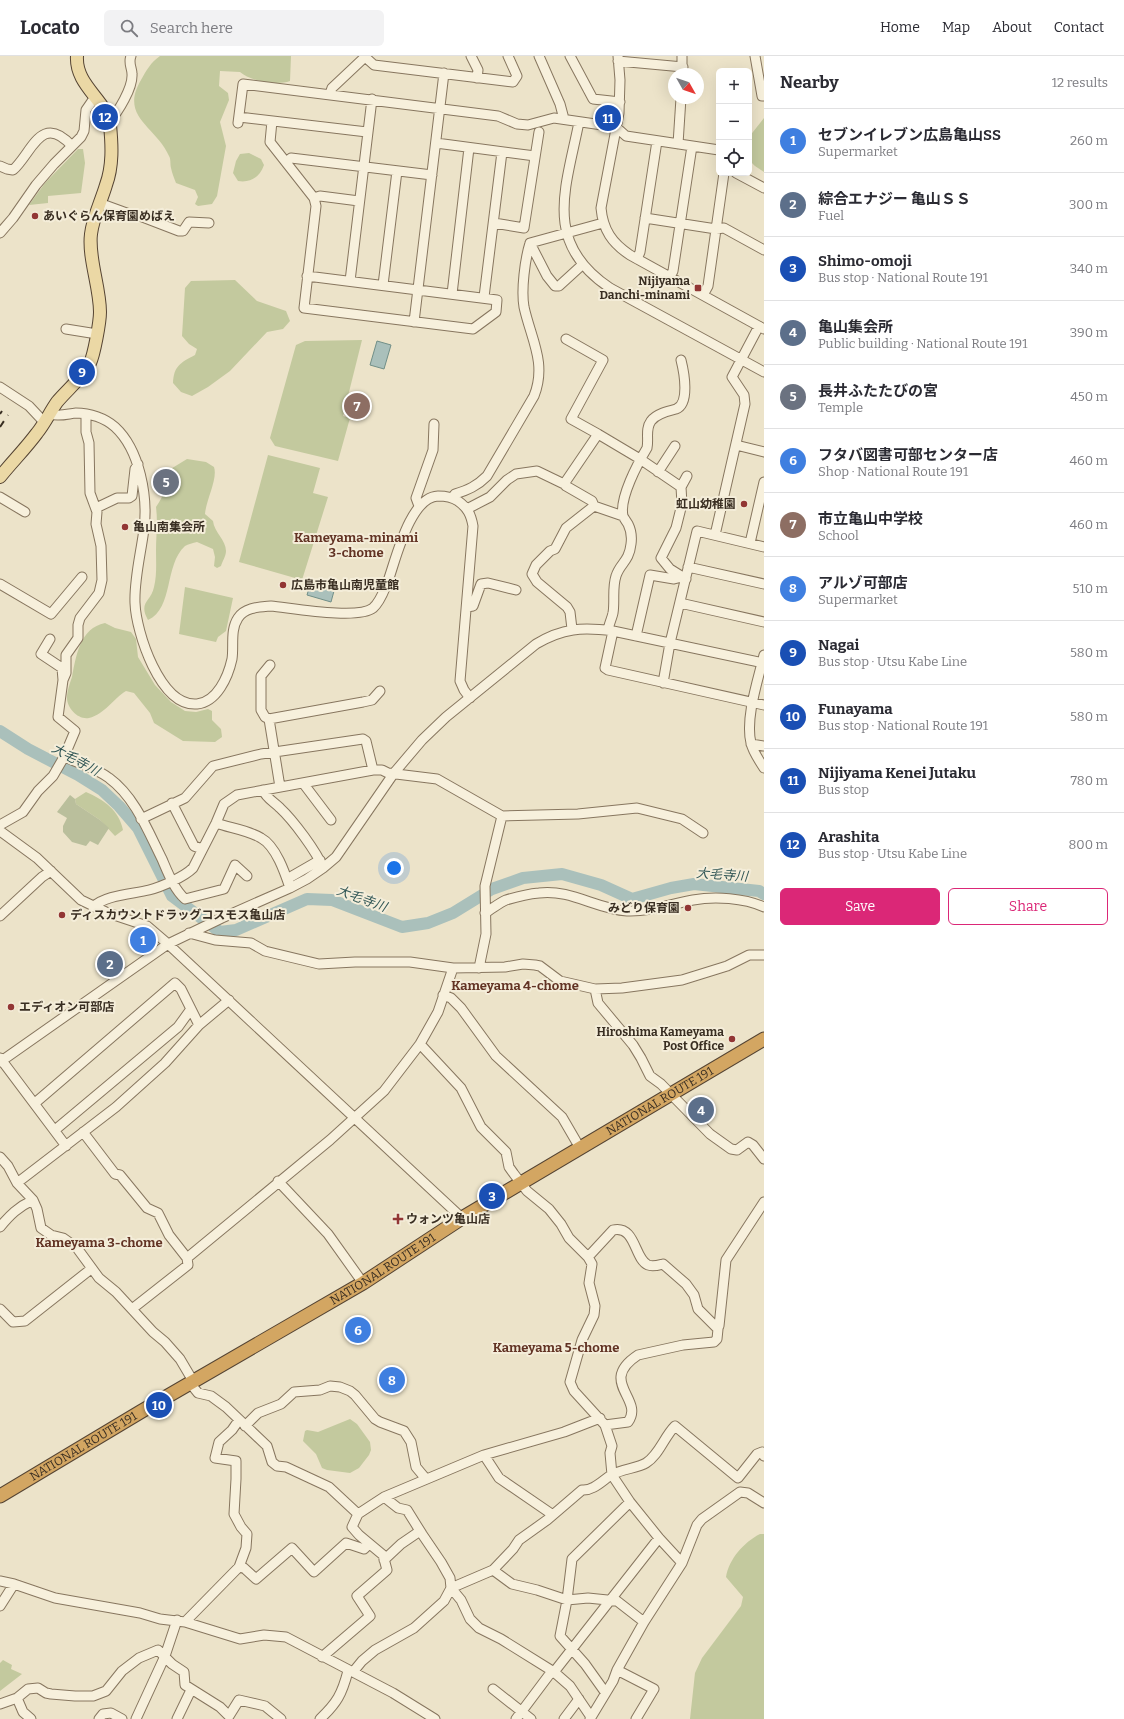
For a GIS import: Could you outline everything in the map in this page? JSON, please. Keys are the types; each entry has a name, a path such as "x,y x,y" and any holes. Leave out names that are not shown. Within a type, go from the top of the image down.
{"highway":[{"name":"NATIONAL ROUTE 191","path":"0,1496 363,1283 462,1218 764,1039"}],"main road":[{"path":"0,477 37,434 47,418 91,361 97,334 100,314 100,297 90,248 91,234 99,204 107,184 111,146 110,122 104,110 76,67 77,56"}],"street":[{"path":"110,122 120,108 130,85 132,75 129,60 130,56"},
{"path":"472,56 478,70 477,78"},
{"path":"330,94 332,88 366,57 374,65 513,82 517,76 508,56"},
{"path":"539,56 560,104 564,119"},
{"path":"682,56 682,68"},
{"path":"755,56 762,96 764,96"},
{"path":"572,57 592,99 620,102"},
{"path":"671,68 618,58 620,102 601,208 603,223 608,235 614,243 637,259 761,327 732,377 744,395 745,404 715,535"},
{"path":"414,322 444,73"},
{"path":"367,132 272,121 238,120 243,84 498,116 517,124 528,125 547,119 564,119 616,127 626,136 716,150"},
{"path":"0,233 14,218 40,181 81,137 84,131 86,110 95,98"},
{"path":"350,281 372,99"},
{"path":"678,144 681,104"},
{"path":"272,121 270,142 314,198 316,206 307,276 304,308 473,329 496,312 497,300 307,276"},
{"path":"579,122 564,202 563,220 569,243 582,264 594,278 610,288 764,372"},
{"path":"494,224 524,228 539,132"},
{"path":"0,166 13,170 34,142 47,134 53,133 61,137 72,146"},
{"path":"637,259 640,252 657,141"},
{"path":"436,143 535,156"},
{"path":"670,277 673,271 692,146"},
{"path":"452,294 469,148"},
{"path":"484,298 502,152"},
{"path":"286,162 291,158 432,175"},
{"path":"383,285 397,171"},
{"path":"703,295 708,286 724,176"},
{"path":"742,176 764,188"},
{"path":"314,198 320,196 360,201"},
{"path":"99,204 132,215 140,216 179,231 183,231 189,222 209,223"},
{"path":"645,218 716,229 724,228 764,250"},
{"path":"530,243 603,223"},
{"path":"530,243 547,276 555,286 559,286 582,264"},
{"path":"452,498 455,494 471,489 480,484 487,476 534,396 538,385 540,372 539,359 524,306 523,294 530,243"},
{"path":"66,329 97,334"},
{"path":"566,339 603,360 571,419 598,434 681,487"},
{"path":"681,360 683,369 684,400 677,408 666,411 651,420 647,431 647,448 628,483 623,516 629,525 631,545 628,558 618,570 613,586 613,614 610,621 605,668 663,683 764,705"},
{"path":"0,387 47,418 86,414 108,422 117,428 131,449 138,464 142,478 144,515 144,527 135,593 137,617 147,655 172,695 180,700 196,704 210,699 222,685 232,659 236,624 243,613 251,609 271,606 349,614 359,613 373,608 382,596 413,515 427,498 434,496 445,496 452,498 468,509 472,517 473,526 460,681 470,698"},
{"path":"62,680 66,673 66,655 78,638 78,625 80,618 99,593 101,588 101,556 96,524 96,508 90,493 89,442 86,432 86,414"},
{"path":"419,506 416,498 433,450 434,424"},
{"path":"564,484 598,434"},
{"path":"736,445 764,452"},
{"path":"658,472 674,446"},
{"path":"96,508 117,498 129,498 132,496 135,470 138,464"},
{"path":"468,509 490,497 506,480 516,474 537,471 564,484 592,501 594,506 623,516"},
{"path":"684,578 670,569 661,558 676,528 682,504 681,487 687,476"},
{"path":"750,543 764,482"},
{"path":"0,497 25,512"},
{"path":"572,629 568,607 537,582 532,574 536,565 550,551 555,549 566,528 594,506"},
{"path":"663,683 684,578 697,531 764,547"},
{"path":"688,567 764,584"},
{"path":"636,636 650,575 674,579 684,578"},
{"path":"0,584 51,614 82,577"},
{"path":"467,607 473,606 480,584 488,583 516,590"},
{"path":"680,603 764,622"},
{"path":"66,1146 1,1060 168,944 288,884 321,864 336,857 394,773 422,740 446,717 536,644 554,635 572,629 584,628 610,630 670,643 763,660 753,703 750,730 751,744 764,768"},
{"path":"0,825 23,812 38,791 53,776 75,731 58,717 62,668 41,654 50,639"},
{"path":"270,665 261,676 261,710 265,717 269,719 280,787"},
{"path":"269,719 372,700 380,690"},
{"path":"142,819 172,803 185,798 213,766 260,754 363,739 366,741 374,770"},
{"path":"751,744 764,746"},
{"path":"63,758 108,778 122,791 142,819 170,881 180,895 185,899 224,889 235,866 247,876"},
{"path":"93,907 98,902 154,888 187,874 193,868 224,804 230,798 237,795 374,770 437,779 502,816 578,814 637,808 682,820 703,833"},
{"path":"303,783 331,820"},
{"path":"263,790 264,795 281,808 321,864"},
{"path":"172,803 194,846 202,849"},
{"path":"479,968 486,934 485,886 502,816"},
{"path":"216,823 262,838 282,866 288,884"},
{"path":"0,831 37,858 81,900 93,907 147,926 230,1000 462,1218"},
{"path":"0,916 42,877 51,872"},
{"path":"486,911 505,900 539,893 562,893 575,896 605,908 627,911 646,910 694,900 735,898 764,907"},
{"path":"192,932 215,940 251,943 266,951 318,964 410,962 453,968 505,967 523,964 535,965 540,966 560,980 595,989 622,988 682,980 727,966 749,955 764,955"},
{"path":"187,1258 355,1118 384,1091 420,1044 438,1012 453,968"},
{"path":"34,1103 175,983 181,990 199,1026"},
{"path":"595,989 598,1004 633,1044 650,1076 661,1084 670,1095 710,1134 731,1149 737,1150 748,1142 754,1145 764,1159"},
{"path":"443,996 451,998 496,1056 562,1117 580,1148"},
{"path":"17,1183 116,1107 165,1063 199,1026 230,1000"},
{"path":"55,1130 178,1027 191,1009"},
{"path":"420,1044 462,1088 481,1126 506,1152 509,1167 521,1183 536,1200 544,1204 549,1209 561,1224 568,1238 588,1257 592,1264 589,1283 595,1306 594,1315 582,1340 570,1382 574,1391 602,1421 612,1446 610,1453 612,1475 630,1502 659,1538 682,1563"},
{"path":"83,1132 115,1174 120,1175 147,1208 158,1213 169,1235 187,1258 188,1265 132,1309"},
{"path":"0,1157 8,1166 17,1183 33,1200 37,1209 41,1228 51,1235 63,1238 74,1245 91,1269 153,1332 165,1342 180,1359 198,1393 211,1396 226,1407 267,1446 272,1462 277,1466 286,1467 329,1487 358,1514"},
{"path":"278,1181 328,1234 363,1283"},
{"path":"0,1227 8,1216 20,1206 33,1200"},
{"path":"719,1326 726,1260 764,1202"},
{"path":"322,1657 370,1616 357,1596 387,1570 383,1555 369,1544 352,1527 358,1514 384,1497 484,1456 602,1421 628,1422 632,1416 633,1408 621,1384 621,1376 624,1369 633,1359 638,1355 683,1345 714,1342 717,1339 718,1329 698,1309 694,1295 686,1284 663,1264 656,1266 648,1265 644,1262 630,1236 625,1232 618,1229 613,1230 588,1257"},
{"path":"0,1309 13,1322 25,1321 91,1269"},
{"path":"136,1719 181,1621 239,1567 246,1548 247,1534 241,1527 234,1514 236,1461 216,1458 219,1442 232,1430 258,1413 281,1404 294,1392 320,1390 330,1386 340,1387 350,1390 375,1419 404,1431 411,1442 416,1467 426,1479"},
{"path":"451,1588 493,1570 513,1549 519,1540 553,1515 582,1490 589,1491 612,1475 625,1469 646,1464 654,1456 662,1442 675,1426 738,1478 757,1454 762,1452 764,1456"},
{"path":"484,1456 498,1478 553,1515"},
{"path":"451,1588 461,1600 470,1618 478,1628 501,1639 554,1672 570,1686 590,1718 613,1681 617,1670 644,1622 682,1563 697,1525 708,1514 740,1492 748,1493 764,1503"},
{"path":"320,1719 336,1704 351,1671 375,1650 414,1628 444,1601 451,1588 450,1578 441,1562 407,1510 398,1508 384,1497"},
{"path":"605,1692 599,1682 560,1636 567,1600 572,1559 630,1502"},
{"path":"384,1560 401,1544 420,1531"},
{"path":"519,1716 549,1675 554,1672 572,1650 659,1538"},
{"path":"239,1567 244,1568 256,1579 292,1548 314,1572 346,1543 364,1549 369,1544"},
{"path":"493,1570 512,1584 537,1590 567,1600 588,1598 617,1601 644,1622"},
{"path":"0,1580 55,1598 181,1621 240,1639 264,1635 286,1637 393,1693 435,1719"},
{"path":"0,1606 14,1584"},
{"path":"0,1704 17,1698 28,1689 38,1688 51,1694 93,1696 106,1691 122,1671 148,1653 158,1650 172,1664 184,1672 185,1685 220,1707 229,1718 239,1700 265,1706 281,1719"},
{"path":"617,1670 654,1689 636,1719"},
{"path":"493,1689 519,1716 531,1719"},
{"path":"177,1719 191,1690"},
{"path":"17,1698 23,1712 31,1719"},
{"path":"564,1719 579,1699"},
{"path":"99,1719 103,1714 111,1713 122,1719"}],"green space":[{"path":"160,56 291,56 290,81 278,83 264,82 250,78 240,72 220,71 219,86 228,93 229,100 220,122 226,146 217,196 212,204 198,206 195,204 198,197 195,190 176,183 171,170 169,156 163,146 142,121 137,112 134,103 135,93 147,70"},
{"path":"764,118 764,172 752,163 752,133"},
{"path":"78,149 83,149 85,163 81,193 48,196 48,203 29,205 45,183"},
{"path":"249,153 261,159 264,165 260,173 251,180 238,181 233,173 236,161 240,154"},
{"path":"235,280 257,301 286,311 290,321 283,329 267,332 230,371 208,387 192,396 181,392 173,383 176,369 185,360 195,355 197,349 189,344 182,336 185,288 191,281"},
{"path":"362,340 343,416 350,418 338,461 275,446 270,438 296,345 305,341"},
{"path":"268,455 320,468 313,493 328,497 302,580 239,562"},
{"path":"187,459 206,462 214,467 215,472 213,483 205,514 213,521 215,529 224,543 226,551 221,566 217,568 214,566 215,557 213,549 197,542 185,546 178,554 174,564 162,606 156,614 148,620 144,609 155,582 157,524 156,507 166,489 169,470"},
{"path":"185,587 233,598 226,631 218,637 216,642 179,634"},
{"path":"105,623 115,628 131,632 136,639 138,657 155,685 171,702 185,711 196,712 208,709 212,711 212,720 221,729 222,737 215,742 183,741 154,723 150,713 134,693 126,691 95,716 85,718 77,715 67,702 67,695 75,660 85,637 97,626"},
{"path":"86,792 99,798 110,806 118,817 123,830 115,836 100,820 76,804 75,799"},
{"path":"70,795 75,799 76,804 109,828 98,845 90,841 86,846 72,842 63,832 63,826 67,818 57,812"},
{"path":"350,1419 357,1424 370,1442 371,1450 369,1455 359,1468 350,1473 322,1468 316,1454 303,1441 305,1431 318,1432"},
{"path":"760,1534 764,1534 764,1719 690,1719 695,1673 702,1658 741,1606 743,1597 726,1577 730,1564 743,1546"},
{"path":"3,1660 12,1665 11,1669 22,1674 0,1691 0,1663"}],"water":[{"path":"377,341 391,345 384,369 370,365"},
{"path":"310,585 334,591 331,602 307,595"}],"waterway":[{"name":"大毛寺川","path":"0,731 28,749 78,775 102,790 119,806 138,828 172,896 220,932 236,930 307,899 332,900 402,927 428,923 453,913 492,889 523,878 562,874 601,885 632,899 671,888 694,884 759,891 764,894"}],"railway":[{"path":"0,427 8,415"}],"place":[{"name":"Arashita","path":"105,117"},
{"name":"Nijiyama Kenei Jutaku","path":"608,118"},
{"name":"あいぐらん保育園めばえ","path":"35,216"},
{"name":"Nijiyama Danchi-minami","path":"698,288"},
{"name":"Nagai","path":"82,372"},
{"name":"市立亀山中学校","path":"357,406"},
{"name":"長井ふたたびの宮","path":"166,482"},
{"name":"虹山幼稚園","path":"744,504"},
{"name":"亀山南集会所","path":"125,527"},
{"name":"広島市亀山南児童館","path":"283,585"},
{"name":"みどり保育園","path":"688,908"},
{"name":"ディスカウントドラッグコスモス亀山店","path":"62,915"},
{"name":"セブンイレブン広島亀山SS","path":"143,940"},
{"name":"綜合エナジー 亀山ＳＳ","path":"110,964"},
{"name":"エディオン可部店","path":"11,1007"},
{"name":"Hiroshima Kameyama Post Office","path":"732,1039"},
{"name":"亀山集会所","path":"701,1110"},
{"name":"Shimo-omoji","path":"492,1196"},
{"name":"ウォンツ亀山店","path":"398,1219"},
{"name":"フタバ図書可部センター店","path":"358,1330"},
{"name":"アルゾ可部店","path":"392,1380"},
{"name":"Funayama","path":"159,1405"}],"district":[{"name":"Kameyama-minami 3-chome","path":"356,544"},
{"name":"Kameyama 4-chome","path":"515,985"},
{"name":"Kameyama 3-chome","path":"99,1242"},
{"name":"Kameyama 5-chome","path":"556,1347"}]}
